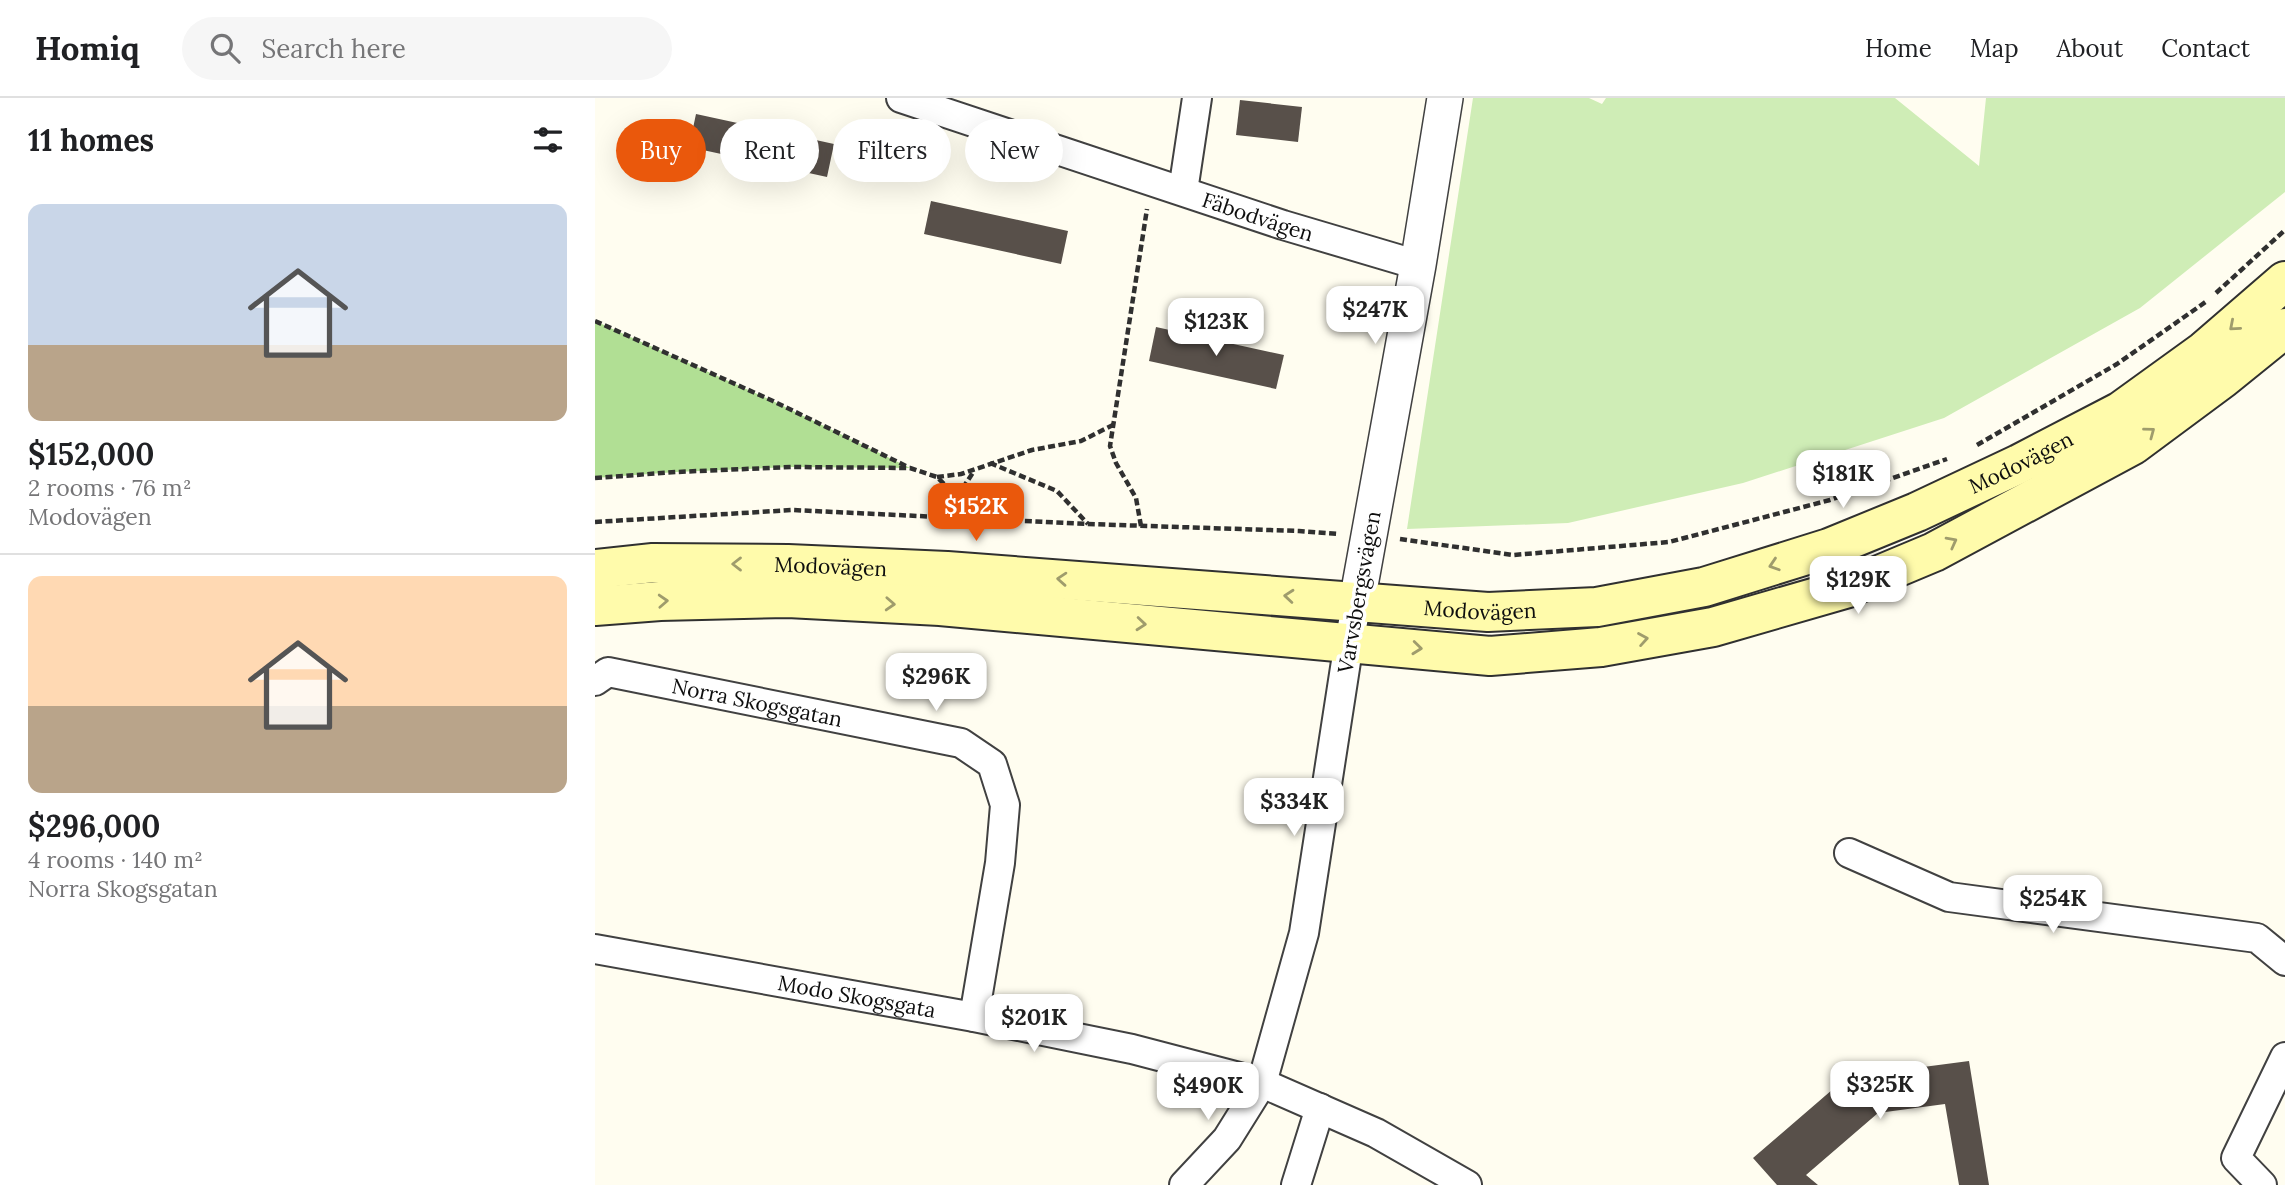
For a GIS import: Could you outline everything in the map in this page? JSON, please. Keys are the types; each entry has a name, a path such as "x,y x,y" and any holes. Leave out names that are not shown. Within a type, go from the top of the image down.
{"main road":[{"name":"Modovägen","path":"595,569 653,563 827,566 973,573 1488,611 1597,607 1704,587 1829,548 1917,512 2019,464 2120,411 2204,351 2285,281"},
{"name":"Modovägen","path":"595,606 660,601 788,598 940,607 1490,656 1601,647 1713,627 1848,588 1934,552 2133,445 2285,328"}],"street":[{"name":"Fäbodvägen","path":"901,98 1283,225 1418,265"},
{"path":"1182,191 1197,98"},
{"name":"Varvsbergsvägen","path":"1184,1185 1227,1139 1262,1083 1304,933 1349,642 1418,265 1445,98"},
{"name":"Norra Skogsgatan","path":"595,681 608,672 961,743 992,764 1005,805 999,863 974,1017"},
{"path":"1849,853 1949,897 2257,938 2285,961"},
{"name":"Modo Skogsgata","path":"595,949 974,1017 1132,1049 1262,1083 1375,1133 1467,1185"},
{"path":"2262,1185 2236,1158 2285,1057"},
{"path":"1296,1185 1320,1108"}],"path":[{"path":"1141,526 1136,498 1116,463 1110,446 1152,180"},
{"path":"1973,447 2129,356 2209,301 2285,230"},
{"path":"595,321 773,401 910,468 937,477 961,474 1032,450 1081,442 1114,425"},
{"path":"595,522 792,510 1299,531 1418,541 1514,555 1669,542 1830,500 1948,458"},
{"path":"990,463 1056,491 1088,524"},
{"path":"595,478 791,467 910,468"},
{"path":"957,497 975,469"},
{"path":"937,477 957,497 962,519"}],"green space":[{"path":"1473,98 1589,98 1602,104 1606,98 1895,98 1979,166 1986,98 2285,98 2285,192 2140,308 1944,418 1743,483 1568,523 1407,529"},
{"path":"595,321 773,401 910,468 791,467 595,478"}],"building":[{"path":"1240,100 1302,107 1298,142 1236,135"},
{"path":"696,114 720,119 720,154 706,151 706,119 695,119"},
{"path":"819,141 833,144 827,177 819,175"},
{"path":"931,201 1068,231 1061,264 924,234"},
{"path":"1156,327 1284,355 1276,389 1149,361"},
{"path":"1969,1061 1989,1185 1959,1185 1945,1104 1878,1113 1806,1175 1818,1185 1777,1185 1753,1158 1847,1077"}]}
